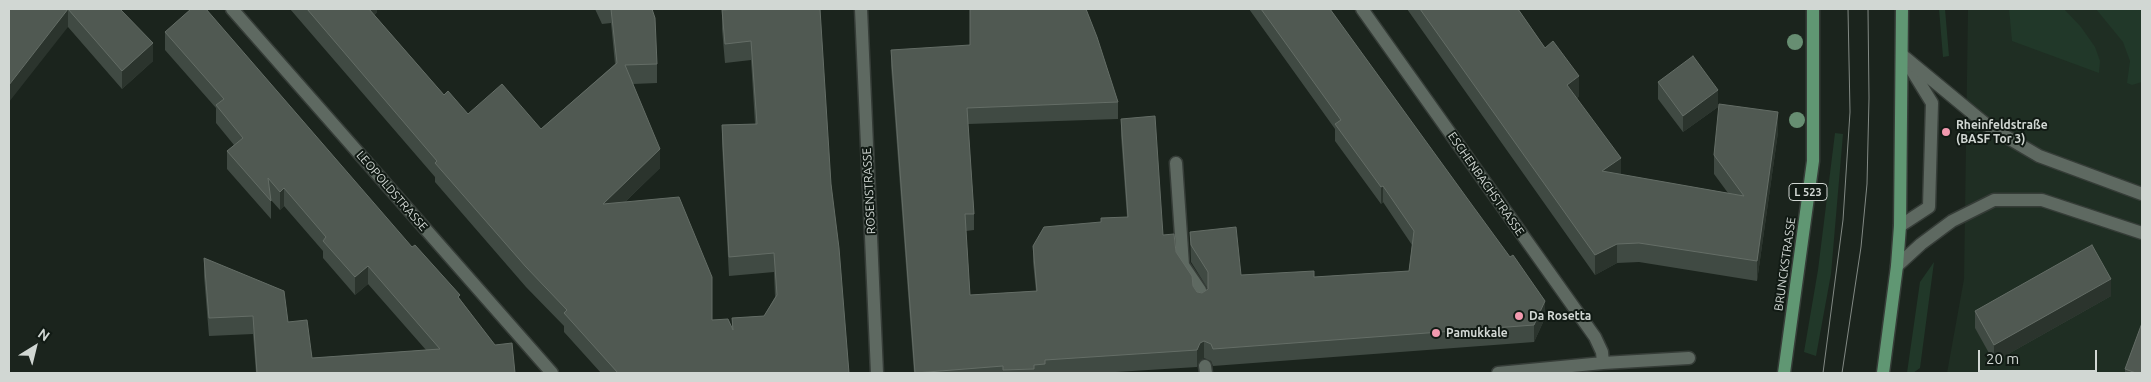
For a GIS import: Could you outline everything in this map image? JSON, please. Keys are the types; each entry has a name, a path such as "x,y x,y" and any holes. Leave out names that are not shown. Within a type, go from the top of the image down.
{"main road":[{"name":"BRUNCKSTRASSE","path":"1784,373 1813,161 1813,9"},
{"path":"1883,373 1897,266 1900,226 1902,9"}],"street":[{"name":"LEOPOLDSTRASSE","path":"232,9 552,373"},
{"name":"ROSENSTRASSE","path":"861,9 877,373"},
{"name":"ESCHENBACHSTRASSE","path":"1362,9 1595,337 1602,352 1603,363"},
{"path":"1902,55 1988,126 2039,156 2142,194"},
{"path":"1900,226 1929,207 1932,103 1902,55"},
{"path":"1176,163 1183,265 1200,290 1201,302"},
{"path":"1897,266 1921,244 1952,221 1994,200 2042,200 2142,233"},
{"path":"1498,373 1603,363 1688,358"}],"shaded area":[{"path":"1939,9 1945,9 1949,56 1943,57"},
{"path":"1968,9 2142,9 2142,373 1947,373 1964,279"},
{"path":"2009,9 2064,9 2081,27 2095,47 2100,61 2099,73 2012,41"},
{"path":"2096,9 2142,9 2142,82 2132,85 2127,83 2130,61 2123,42"},
{"path":"1835,133 1843,134 1831,274 1816,356 1804,352 1818,270"},
{"path":"1934,262 1920,368 1913,373 1907,373 1920,282"}],"building":[{"path":"9,9 68,9 9,85"},
{"path":"68,9 120,9 153,43 122,71"},
{"path":"191,9 206,9 412,247 415,245 460,295 458,297 495,345 512,343 515,373 257,373 253,316 209,318 204,258 284,291 288,322 307,320 312,358 440,349 368,266 355,277 323,241 326,237 284,188 280,192 268,178 271,201 227,151 243,138 216,105 224,99 165,32"},
{"path":"307,9 369,9 444,95 448,91 468,114 502,84 541,129 617,63 611,9 652,9 655,18 657,64 625,65 660,149 603,204 679,197 712,277 712,320 728,319 733,330 732,318 764,316 777,295 774,253 729,257 722,125 757,124 751,41 725,44 722,10 820,9 831,184 839,248 849,373 618,373 564,313 567,310 526,267 435,163 437,161"},
{"path":"970,9 1086,9 1118,102 967,108 974,214 965,214 970,295 1037,291 1033,246 1044,227 1101,222 1101,218 1128,217 1121,119 1155,116 1163,235 1174,234 1176,252 1192,276 1193,286 1197,292 1202,293 1208,289 1208,272 1191,245 1190,232 1236,227 1241,275 1314,271 1314,277 1409,271 1414,231 1383,186 1381,187 1335,124 1341,120 1261,9 1330,9 1510,257 1513,255 1545,301 1534,325 1213,349 1211,344 1204,341 1200,343 1197,350 1045,360 1045,364 1034,365 1034,369 1003,370 1003,366 915,373 891,50 970,45"},
{"path":"1420,9 1518,9 1545,48 1553,41 1579,76 1567,85 1621,158 1602,171 1744,196 1714,155 1719,104 1778,112 1757,261 1639,243 1617,244 1595,255"},
{"path":"1693,56 1718,90 1683,116 1658,82"},
{"path":"2092,245 2111,279 1994,345 1975,311"},
{"path":"2142,323 2142,373 2136,373 2125,369"}],"tram line":[{"path":"1823,373 1843,220 1850,112 1848,9"},
{"path":"1842,373 1861,247 1867,184 1869,98 1868,9"}],"place":[{"name":"Rheinfeldstraße (BASF Tor 3)","path":"1946,132"},
{"name":"Da Rosetta","path":"1519,316"},
{"name":"Pamukkale","path":"1436,333"}]}
